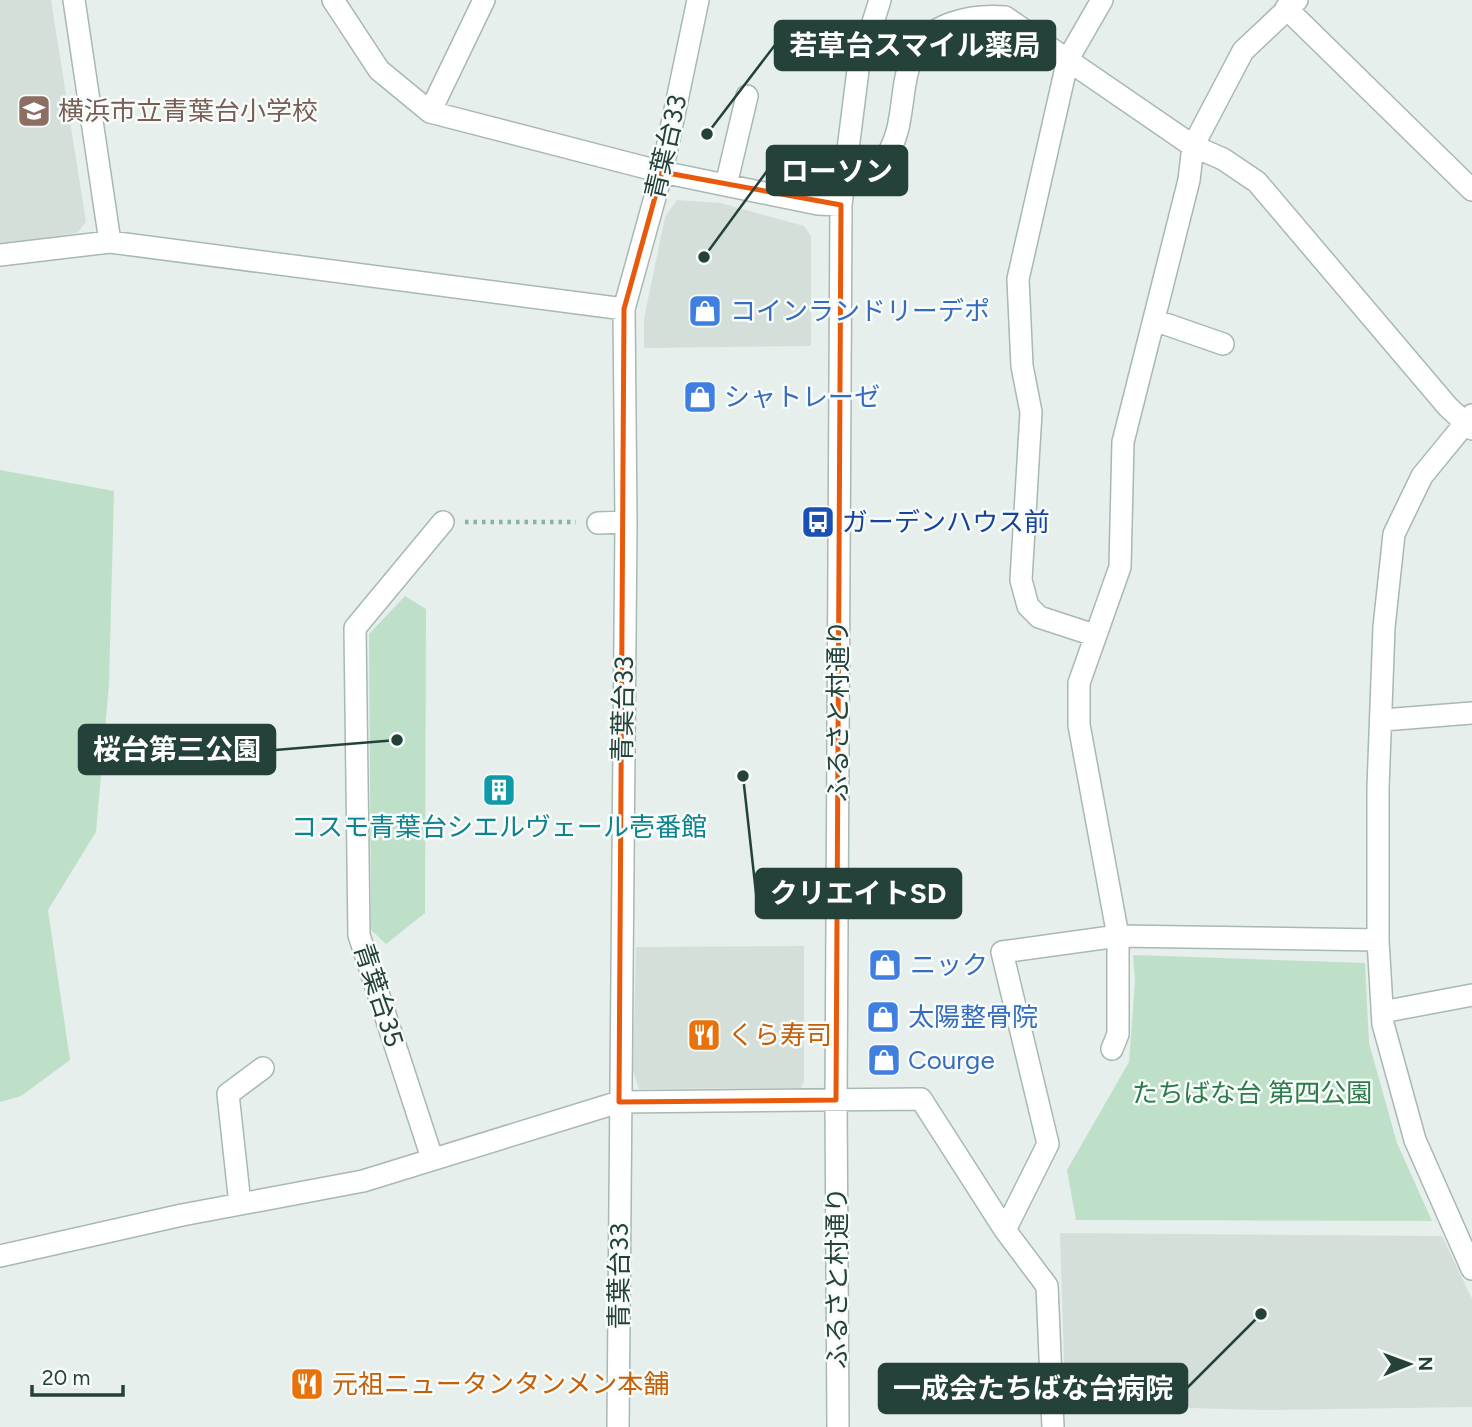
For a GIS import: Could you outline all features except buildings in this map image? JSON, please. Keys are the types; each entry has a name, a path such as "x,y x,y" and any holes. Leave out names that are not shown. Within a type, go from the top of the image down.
{"street":[{"path":"74,0 110,243"},
{"path":"333,0 379,70 430,112 662,172 818,204 841,205"},
{"path":"430,112 484,0"},
{"name":"青葉台33","path":"618,1427 625,522 624,309 662,172 698,0"},
{"name":"ふるさと村通り","path":"838,1427 836,1100 841,205 858,70 880,0"},
{"path":"1094,635 1039,617 1028,606 1021,580 1031,412 1023,366 1018,279 1068,59 1102,0"},
{"path":"1112,1049 1118,1034 1118,936 1079,726 1079,683 1119,567 1123,442 1189,180 1193,146 1242,51 1292,4 1472,190"},
{"path":"845,167 884,160 897,138 912,58 925,38 948,24 983,15 1005,17 1193,146 1223,159 1257,182 1448,407 1470,422 1422,476 1394,534 1384,627 1383,720 1378,788 1378,940 1382,1013 1415,1140 1467,1245 1472,1269"},
{"path":"726,185 747,96"},
{"path":"0,255 110,243 624,309"},
{"path":"1154,320 1223,344"},
{"name":"青葉台35","path":"432,1158 359,935 355,628 443,522"},
{"path":"598,523 625,522"},
{"path":"1383,720 1472,713"},
{"path":"1005,1230 1048,1144 1002,952 1118,936 1378,940"},
{"path":"1382,1013 1472,995"},
{"path":"240,1204 228,1094 263,1068"},
{"path":"0,1256 240,1204 363,1181 619,1102 921,1099 1005,1230 1047,1286 1053,1427"}],"path":[{"path":"443,522 598,523"}],"highlighted area":[{"path":"662,172 841,205 836,1100 619,1102 624,309"}],"shaded area":[{"name":"横浜市立青葉台小学校","path":"0,0 51,0 86,222 77,233 0,244"},
{"path":"677,200 720,203 804,226 811,236 811,346 644,348 644,319 665,217"},
{"path":"804,946 804,1081 801,1088 639,1089 633,1070 636,947"},
{"path":"1060,1233 1442,1236 1472,1299 1472,1407 1262,1410 1153,1407 1079,1412 1065,1394"}],"green space":[{"path":"0,470 114,491 109,684 96,832 48,910 70,1060 21,1096 0,1102"},
{"path":"405,596 426,609 425,913 386,944 371,930 369,634"},
{"name":"たちばな台 第四公園","path":"1133,955 1365,963 1369,1043 1397,1143 1432,1221 1076,1220 1067,1170 1129,1062 1135,982"}],"place":[{"name":"横浜市立青葉台小学校","path":"34,111"},
{"name":"若草台スマイル薬局","path":"707,134"},
{"name":"ローソン","path":"704,257"},
{"name":"コインランドリーデポ","path":"705,311"},
{"name":"シャトレーゼ","path":"700,397"},
{"name":"ガーデンハウス前","path":"818,522"},
{"name":"桜台第三公園","path":"397,740"},
{"name":"クリエイトSD","path":"743,776"},
{"name":"コスモ青葉台シエルヴェール壱番館","path":"499,790"},
{"name":"ニック","path":"885,965"},
{"name":"太陽整骨院","path":"883,1017"},
{"name":"くら寿司","path":"704,1035"},
{"name":"Courge","path":"884,1060"},
{"name":"一成会たちばな台病院","path":"1261,1314"},
{"name":"元祖ニュータンタンメン本舗","path":"307,1384"}]}
